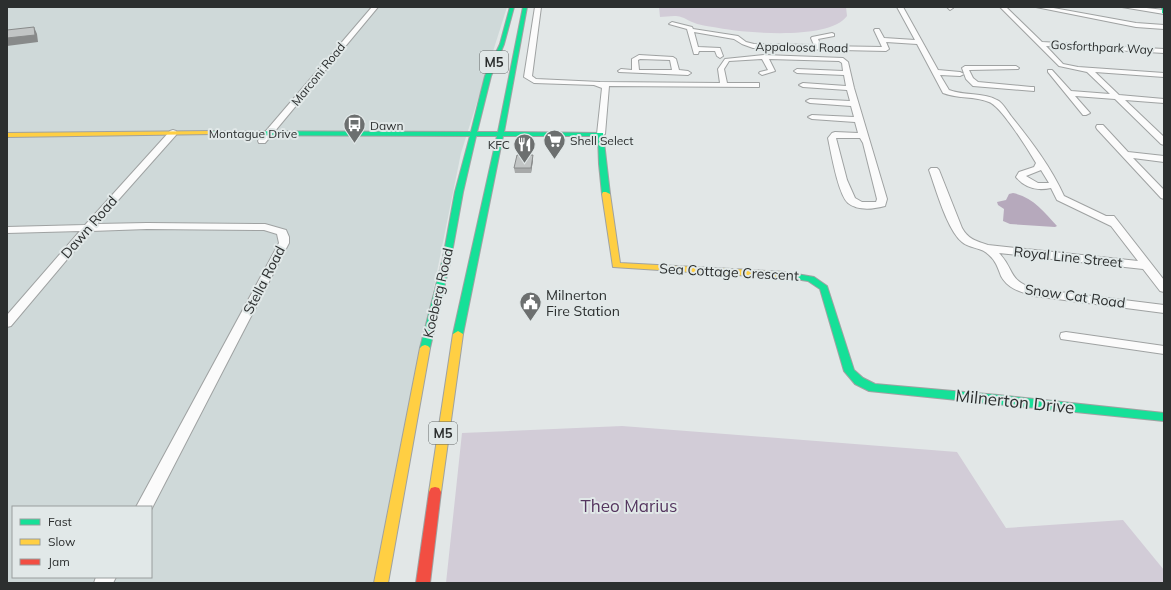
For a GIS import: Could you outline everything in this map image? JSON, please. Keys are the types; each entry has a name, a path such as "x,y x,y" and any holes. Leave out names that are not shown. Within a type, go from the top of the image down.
{"main road":[{"name":"Koeberg Road","path":"381,583 420,368 447,258 458,192 488,76 502,44 512,7"},
{"name":"Koeberg Road","path":"423,583 460,318 489,193 525,7"},
{"path":"1164,7 1164,12"},
{"name":"Montague Drive","path":"7,135 269,133 499,137 601,136"},
{"name":"Montague Drive","path":"7,142 262,141 473,136"},
{"name":"Sea Cottage Crescent","path":"601,136 602,164 616,265 812,278 822,285 826,291 849,371 856,379 867,386"},
{"name":"Milnerton Drive","path":"867,386 879,390 998,399 1162,419"}],"street":[{"name":"Marconi Road","path":"262,141 375,7"},
{"path":"538,7 528,77 539,81 601,84 724,84 733,82 756,85"},
{"path":"900,7 946,91 957,96 989,99 996,102 1028,143 1040,165 1055,186 1060,198 1114,224 1164,288"},
{"path":"1003,7 1061,65 1078,69 1164,75"},
{"path":"1040,7 1090,17 1140,25 1164,27"},
{"path":"1125,7 1164,12"},
{"path":"1084,21 1090,17"},
{"name":"Appaloosa Road","path":"672,24 687,27 691,30 736,37 744,43 753,46 780,44 818,47 919,44"},
{"path":"691,30 695,50 718,49 720,56"},
{"path":"877,30 891,55"},
{"path":"818,47 814,38 832,35"},
{"name":"Gosforthpark Way","path":"1039,44 1164,51"},
{"path":"636,72 636,58 666,57 673,59 676,72"},
{"path":"762,73 772,72 764,57"},
{"path":"724,84 721,69 727,60 731,59 764,57 841,59 845,62 850,88 882,199 882,202 878,205 857,204 849,196 832,138 835,135 863,136"},
{"path":"724,65 730,71"},
{"path":"1016,68 965,68 967,75 976,84 1031,89"},
{"path":"1089,70 1164,141"},
{"path":"622,71 688,73"},
{"path":"797,71 847,74"},
{"path":"1050,71 1086,113"},
{"path":"656,72 658,83"},
{"path":"935,72 960,74"},
{"path":"601,84 606,87 601,136"},
{"path":"803,85 850,88"},
{"path":"1069,93 1164,101"},
{"path":"810,101 855,104"},
{"path":"812,117 859,120"},
{"path":"1100,127 1164,196"},
{"name":"Dawn Road","path":"7,322 89,227 165,141 174,133"},
{"path":"1125,154 1164,159"},
{"path":"1040,165 1037,169 1022,174 1021,177 1028,183 1038,186 1055,186"},
{"path":"934,170 949,210 961,236 973,244 988,248"},
{"name":"Stella Road","path":"7,230 146,226 265,227 282,232 284,243 145,506"},
{"name":"Royal Line Street","path":"988,248 1148,266"},
{"name":"Snow Cat Road","path":"988,248 995,254 1009,280 1017,288 1034,292 1164,309"},
{"path":"1066,336 1164,350"}],"shaded area":[{"path":"7,7 507,7 461,153 374,583 7,583"},
{"path":"1013,193 1026,198 1043,210 1057,226 1010,224 1003,221 1004,209 998,205 997,202 1006,200 1009,194"}],"green space":[{"path":"659,7 846,7 847,16 837,24 823,29 804,32 763,33 705,26 679,16 660,17"},
{"name":"Theo Marius","path":"622,426 957,452 1006,528 1123,520 1164,570 1164,583 446,583 462,433"}],"building":[{"path":"34,27 35,35 7,38 7,30"},
{"path":"517,155 533,155 531,168 514,168"}],"traffic: fast":[{"path":"425,348 447,258 459,192 488,76 502,44 512,7"},
{"path":"458,334 489,193 525,7"},
{"path":"1164,7 1164,13"},
{"path":"212,133 601,134 602,164 606,194"},
{"path":"785,275 811,279 824,288 849,371 859,381 873,388 998,399 1164,417"}],"traffic: slow":[{"path":"7,135 212,133"},
{"path":"606,194 616,265 785,275"},
{"path":"435,492 458,334"},
{"path":"381,583 425,348"}],"traffic: jam":[{"path":"423,583 435,492"}],"place":[{"name":"Dawn","path":"355,144"},
{"name":"Shell Select","path":"554,160"},
{"name":"KFC","path":"525,164"},
{"name":"Milnerton Fire Station","path":"531,322"}]}
